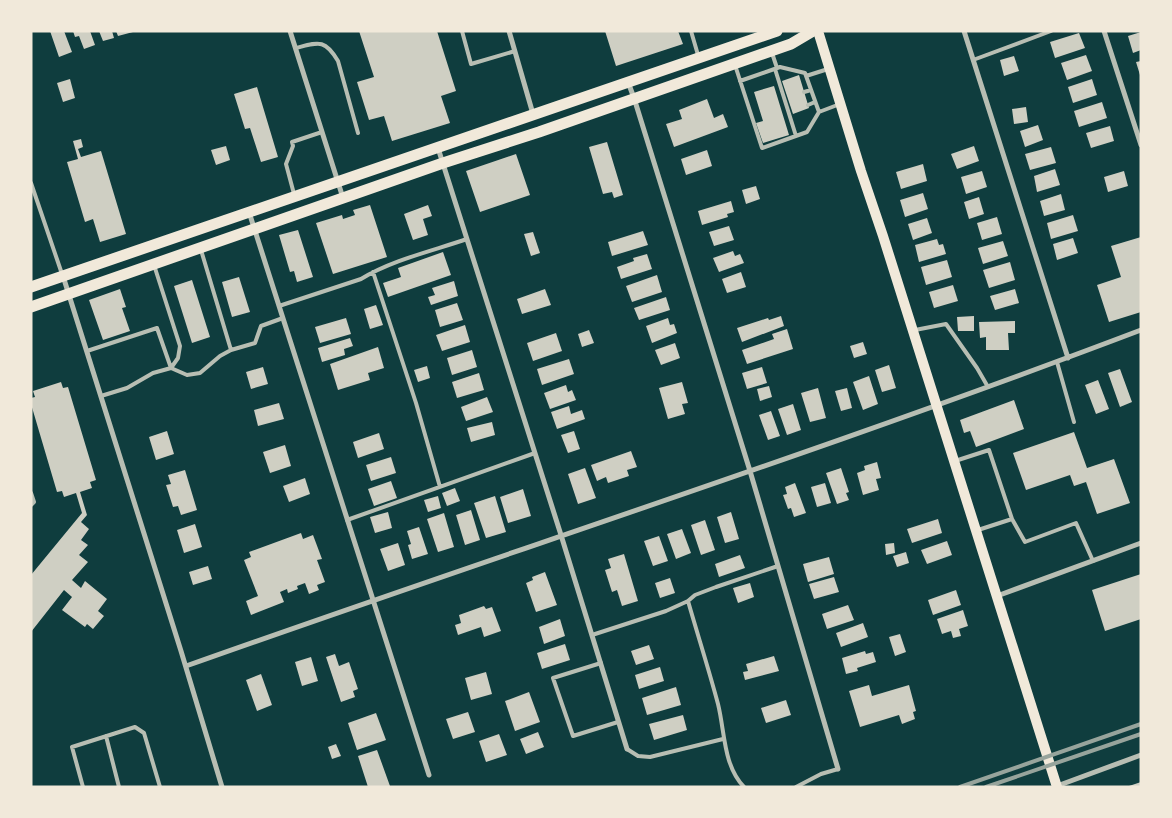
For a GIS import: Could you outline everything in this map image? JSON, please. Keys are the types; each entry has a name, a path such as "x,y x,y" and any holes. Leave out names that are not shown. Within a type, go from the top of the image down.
{"main road":[{"path":"31,287 628,82 699,57 749,36 777,31"},
{"path":"31,307 791,44 813,31"},
{"path":"818,31 1056,786"}],"street":[{"path":"290,31 343,198"},
{"path":"509,31 534,114"},
{"path":"964,31 1068,358"},
{"path":"1104,31 1141,145"},
{"path":"628,82 750,471 838,769"},
{"path":"438,147 627,749"},
{"path":"249,212 429,775"},
{"path":"63,276 186,666 222,787"},
{"path":"186,666 936,406 1141,330"},
{"path":"996,596 1141,543"},
{"path":"1056,786 1141,755"}],"lane":[{"path":"462,31 471,64 515,51"},
{"path":"691,31 699,57"},
{"path":"973,60 1051,31"},
{"path":"296,48 315,43 324,44 331,51 338,62 358,133"},
{"path":"771,51 796,136"},
{"path":"735,63 762,148 807,132 819,112 840,104"},
{"path":"740,81 776,68 805,73 819,112"},
{"path":"801,82 829,68"},
{"path":"804,92 811,90"},
{"path":"808,105 815,102"},
{"path":"294,196 286,164 293,146 292,142 322,132"},
{"path":"31,183 63,276"},
{"path":"279,306 360,279 372,272 467,239"},
{"path":"201,248 231,350"},
{"path":"101,396 127,388 153,374 171,368 178,358 180,346 154,264"},
{"path":"372,272 416,404 440,487"},
{"path":"171,368 187,374 200,373 220,356 231,350 255,343 262,326 283,318"},
{"path":"912,330 946,324 988,387"},
{"path":"87,351 157,328 171,368"},
{"path":"1057,362 1074,422"},
{"path":"954,462 989,450 1012,519 1025,542 1076,523 1093,561"},
{"path":"347,520 535,453"},
{"path":"31,493 34,502 31,505"},
{"path":"975,531 1012,519"},
{"path":"592,635 666,611 688,602 695,595 778,566"},
{"path":"688,602 718,707 728,758 744,787"},
{"path":"601,663 554,678 572,736 618,722"},
{"path":"83,787 72,747 135,727 144,733 160,787"},
{"path":"106,736 119,787"},
{"path":"627,749 638,756 650,757 723,738"},
{"path":"796,787 821,774 838,769"}],"building":[{"path":"50,31 64,31 72,52 59,57"},
{"path":"73,31 90,31 95,45 84,49 79,36 75,37"},
{"path":"99,31 112,31 114,38 103,41"},
{"path":"116,31 133,31 133,32 118,36"},
{"path":"359,31 437,31 456,91 441,96 450,123 392,141 384,116 369,120 357,82 374,77"},
{"path":"605,31 678,31 683,44 616,66"},
{"path":"1141,32 1141,50 1133,53 1128,36"},
{"path":"1079,33 1085,48 1055,58 1050,42"},
{"path":"1086,55 1092,71 1067,80 1061,63"},
{"path":"1014,56 1019,71 1004,76 1000,60"},
{"path":"1141,61 1141,75 1140,75 1136,62"},
{"path":"799,75 809,108 793,114 782,81"},
{"path":"70,79 75,98 63,102 57,83"},
{"path":"1092,79 1097,95 1073,103 1068,87"},
{"path":"774,86 789,135 763,143 756,123 763,121 754,92"},
{"path":"257,87 278,157 261,162 250,128 245,129 234,94"},
{"path":"707,99 714,118 723,114 728,127 674,147 666,124 682,119 679,110"},
{"path":"1102,102 1107,118 1079,127 1074,111"},
{"path":"1026,107 1028,122 1014,124 1012,109"},
{"path":"1038,125 1043,140 1025,147 1020,131"},
{"path":"1110,126 1114,141 1091,148 1086,133"},
{"path":"81,139 83,147 78,149 81,157 101,151 126,234 100,242 93,219 85,222 67,162 78,159 73,141"},
{"path":"607,142 623,195 614,198 612,192 603,194 589,147"},
{"path":"226,146 230,160 216,165 211,150"},
{"path":"974,146 979,161 957,169 951,154"},
{"path":"1051,147 1056,163 1030,170 1025,154"},
{"path":"707,150 712,166 686,175 681,159"},
{"path":"516,154 530,195 480,212 466,171"},
{"path":"923,164 927,181 901,189 896,172"},
{"path":"1055,169 1060,185 1037,192 1034,176"},
{"path":"982,171 987,187 966,194 961,177"},
{"path":"1124,171 1128,186 1108,192 1104,177"},
{"path":"756,186 760,199 746,204 742,190"},
{"path":"923,193 928,209 905,217 900,200"},
{"path":"1061,194 1065,210 1044,216 1040,201"},
{"path":"979,197 984,214 969,219 964,202"},
{"path":"731,201 734,212 727,214 728,217 702,225 698,211"},
{"path":"370,205 387,257 333,274 316,223 342,215 343,219 355,215 353,210"},
{"path":"428,205 432,216 423,219 428,235 413,240 404,214"},
{"path":"1073,215 1078,231 1051,239 1047,223"},
{"path":"997,217 1002,234 982,240 977,223"},
{"path":"927,218 932,233 913,240 908,224"},
{"path":"729,226 734,240 714,246 709,232"},
{"path":"298,230 313,277 297,282 294,271 290,272 279,235"},
{"path":"643,231 648,245 612,256 608,242"},
{"path":"533,232 540,253 531,256 524,234"},
{"path":"1141,237 1141,312 1109,322 1097,285 1121,277 1111,246"},
{"path":"1073,238 1078,253 1057,260 1053,244"},
{"path":"937,239 939,245 943,244 946,254 919,262 915,245"},
{"path":"1003,241 1008,256 983,264 978,248"},
{"path":"733,251 735,256 740,254 744,263 719,272 713,258"},
{"path":"443,252 451,275 388,297 383,283 401,277 398,268"},
{"path":"647,254 652,269 621,279 617,267 634,261 633,258"},
{"path":"947,260 952,277 926,285 921,267"},
{"path":"1010,262 1015,280 989,288 983,270"},
{"path":"741,272 746,287 727,293 722,279"},
{"path":"657,275 662,292 632,302 626,286"},
{"path":"239,277 250,312 232,317 222,282"},
{"path":"192,280 210,337 192,343 174,286"},
{"path":"454,281 458,296 431,305 428,297 435,295 432,288"},
{"path":"953,285 958,301 934,308 929,292"},
{"path":"120,289 126,307 122,308 130,331 103,340 89,300"},
{"path":"545,289 551,305 522,314 517,299"},
{"path":"1015,289 1019,303 995,310 990,296"},
{"path":"666,297 670,310 639,320 634,308"},
{"path":"457,303 463,320 440,327 435,310"},
{"path":"376,305 383,325 370,329 364,309"},
{"path":"781,316 784,326 742,342 737,328"},
{"path":"974,316 974,331 958,331 957,317"},
{"path":"346,318 351,334 320,343 315,327"},
{"path":"668,318 670,325 674,324 677,333 652,343 646,326"},
{"path":"1015,321 1015,333 1008,333 1009,350 986,350 986,337 980,338 979,322"},
{"path":"465,325 470,342 442,351 436,335"},
{"path":"787,329 793,349 747,364 742,350 774,339 772,334"},
{"path":"589,330 594,343 582,347 578,334"},
{"path":"556,333 562,351 533,361 527,343"},
{"path":"350,338 353,346 344,349 345,355 322,362 318,348"},
{"path":"863,342 867,354 854,358 850,346"},
{"path":"675,343 680,358 661,365 655,350"},
{"path":"378,347 384,368 368,373 370,380 338,390 330,364"},
{"path":"472,350 477,367 452,375 447,358"},
{"path":"569,359 574,374 542,385 537,369"},
{"path":"889,365 896,388 882,392 875,370"},
{"path":"427,366 430,378 418,382 414,370"},
{"path":"263,367 268,384 251,389 246,372"},
{"path":"762,367 767,383 747,389 742,373"},
{"path":"1120,369 1132,402 1120,407 1108,373"},
{"path":"479,373 484,390 457,398 452,382"},
{"path":"869,376 878,404 863,410 853,382"},
{"path":"1098,380 1109,409 1096,414 1085,385"},
{"path":"61,382 63,388 68,387 96,480 90,482 92,488 80,492 87,515 81,522 89,529 81,540 88,545 79,555 88,562 72,580 81,588 85,581 107,599 98,611 104,616 93,629 87,624 85,627 62,610 72,597 64,590 31,632 31,575 82,513 76,493 64,497 62,491 57,492 31,404 31,398 35,397 33,391"},
{"path":"682,382 688,403 682,404 685,414 668,419 659,388"},
{"path":"566,385 568,392 572,390 576,400 550,409 544,393"},
{"path":"769,386 772,397 760,401 757,389"},
{"path":"818,388 826,418 810,422 801,393"},
{"path":"847,388 852,408 841,411 835,391"},
{"path":"487,397 493,412 466,421 461,407"},
{"path":"1014,400 1024,429 976,447 970,431 964,433 960,420"},
{"path":"279,403 284,419 258,426 254,410"},
{"path":"793,404 801,430 787,435 778,409"},
{"path":"569,406 571,414 582,410 585,419 557,429 551,412"},
{"path":"771,411 780,436 768,440 759,415"},
{"path":"492,422 495,435 471,442 467,428"},
{"path":"167,431 174,454 156,460 149,437"},
{"path":"574,431 580,449 568,453 561,435"},
{"path":"1074,432 1087,468 1114,459 1130,503 1097,514 1086,482 1074,486 1070,475 1026,490 1013,453"},
{"path":"379,433 384,449 358,458 353,442"},
{"path":"285,445 291,466 270,473 263,452"},
{"path":"631,451 637,467 627,470 629,476 608,483 606,477 597,481 591,465"},
{"path":"391,457 396,473 371,481 366,465"},
{"path":"877,462 881,478 876,479 879,490 863,495 857,473 865,470 864,466"},
{"path":"585,468 596,498 578,504 568,474"},
{"path":"841,468 849,492 846,493 849,500 837,504 826,473"},
{"path":"185,470 197,510 181,515 178,506 173,507 166,485 171,484 168,475"},
{"path":"305,478 310,494 289,502 283,486"},
{"path":"391,481 397,498 374,506 368,489"},
{"path":"795,483 806,513 794,517 791,508 788,509 783,495 787,494 785,487"},
{"path":"825,483 831,503 817,507 811,487"},
{"path":"455,488 460,501 447,506 442,493"},
{"path":"523,489 531,516 508,523 500,497"},
{"path":"438,496 441,508 428,512 424,500"},
{"path":"495,496 506,532 486,538 474,503"},
{"path":"471,510 480,540 465,545 456,515"},
{"path":"388,512 392,528 375,533 370,517"},
{"path":"731,512 739,539 725,543 717,517"},
{"path":"444,513 454,547 438,552 427,519"},
{"path":"938,519 942,533 912,543 907,529"},
{"path":"705,520 715,550 701,555 691,525"},
{"path":"195,524 202,547 184,553 177,530"},
{"path":"419,527 428,554 412,559 408,545 411,544 407,531"},
{"path":"682,529 691,553 676,559 667,534"},
{"path":"301,533 303,539 313,535 322,559 317,560 325,582 317,585 319,590 309,594 305,583 297,586 298,589 288,593 287,589 280,592 284,602 251,615 246,601 258,596 244,560 251,557 249,552"},
{"path":"659,536 668,561 653,566 644,541"},
{"path":"947,541 952,555 927,564 921,550"},
{"path":"398,543 405,565 388,571 380,549"},
{"path":"894,543 895,553 886,555 885,544"},
{"path":"906,552 909,563 897,567 893,556"},
{"path":"624,554 638,601 622,606 617,590 612,592 605,570 611,568 608,559"},
{"path":"740,555 745,568 719,577 715,564"},
{"path":"829,557 834,574 808,582 803,564"},
{"path":"208,566 212,579 193,585 189,572"},
{"path":"545,572 557,605 536,612 526,583 533,580 532,577"},
{"path":"1141,574 1141,619 1105,631 1092,590"},
{"path":"834,577 839,592 814,599 809,584"},
{"path":"670,578 675,593 660,598 655,583"},
{"path":"750,583 754,597 738,603 733,588"},
{"path":"956,590 961,605 933,615 928,600"},
{"path":"848,605 854,620 827,629 822,614"},
{"path":"484,606 486,609 492,607 501,631 484,637 481,627 458,635 455,625 461,623 459,615"},
{"path":"963,610 968,626 959,629 961,636 953,638 951,631 942,634 937,619"},
{"path":"560,619 565,636 544,644 539,627"},
{"path":"863,623 868,637 841,647 836,633"},
{"path":"900,634 906,652 895,656 889,637"},
{"path":"565,644 570,660 542,669 537,653"},
{"path":"649,645 654,659 636,665 631,651"},
{"path":"865,651 866,654 873,652 876,662 857,668 858,671 846,674 842,658"},
{"path":"335,654 339,666 349,662 358,689 353,691 355,697 341,702 326,657"},
{"path":"774,656 779,671 745,680 743,672 748,671 746,664"},
{"path":"311,657 318,681 302,686 295,662"},
{"path":"660,667 664,681 639,689 635,675"},
{"path":"486,672 492,694 471,700 465,678"},
{"path":"261,674 272,705 257,711 246,680"},
{"path":"869,685 872,696 909,685 916,711 913,712 915,719 902,724 899,715 860,727 849,691"},
{"path":"676,687 681,705 647,715 642,698"},
{"path":"529,692 540,722 515,731 505,701"},
{"path":"786,700 791,715 766,723 761,708"},
{"path":"468,712 475,732 453,739 446,719"},
{"path":"376,713 386,740 357,750 348,723"},
{"path":"683,715 687,730 654,740 649,724"},
{"path":"538,732 544,747 526,754 520,739"},
{"path":"499,734 507,755 486,762 479,741"},
{"path":"336,744 341,756 332,759 328,747"},
{"path":"377,750 389,787 368,787 358,756"},
{"path":"1141,782 1141,787 1129,787 1129,786"}],"railway":[{"path":"960,787 1141,724"},
{"path":"986,787 1141,734"}]}
